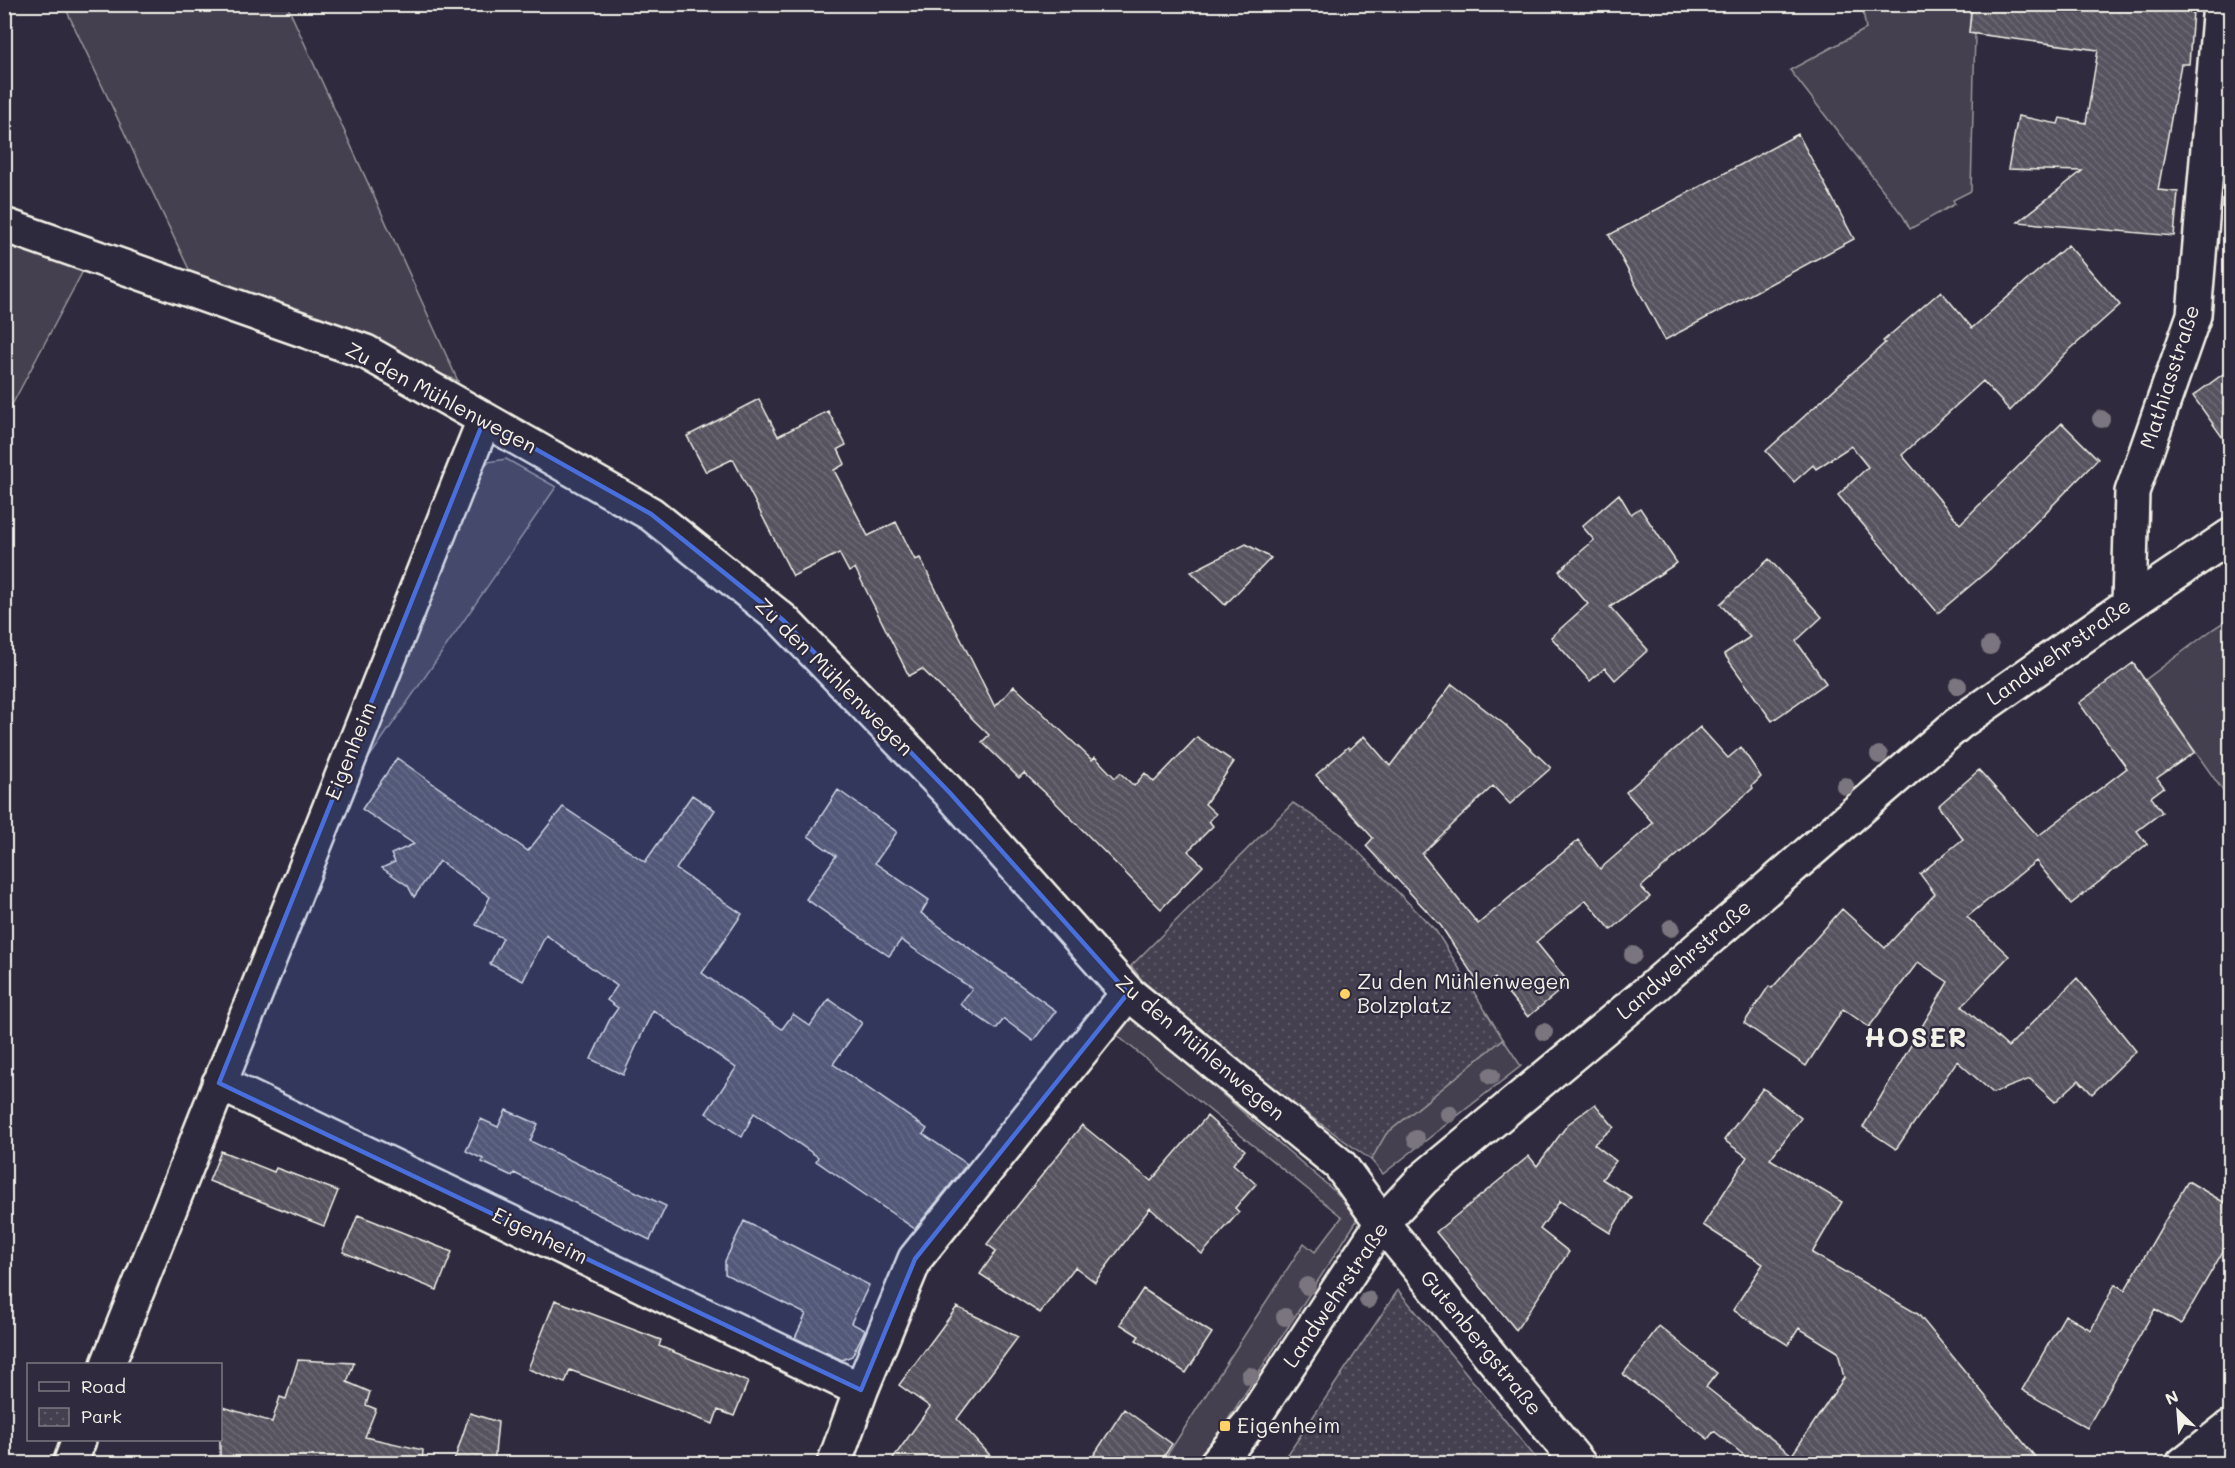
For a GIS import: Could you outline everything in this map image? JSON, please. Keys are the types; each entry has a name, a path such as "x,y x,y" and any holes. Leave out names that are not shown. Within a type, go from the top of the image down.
{"street":[{"name":"Mathiasstraße","path":"2129,604 2132,492 2194,315 2220,4"},
{"name":"Zu den Mühlenwegen","path":"4,225 366,352 651,514 783,620 950,792 1128,993 1340,1166 1382,1223"},
{"name":"Eigenheim","path":"109,1363 484,420"},
{"name":"Landwehrstraße","path":"1216,1464 1251,1422 1382,1223 1423,1179 1637,1001 1959,723 2230,536"},
{"path":"834,1464 861,1390 915,1258 1128,993"},
{"name":"Eigenheim","path":"219,1083 861,1390"},
{"name":"Gutenbergstraße","path":"1382,1223 1579,1464"},
{"path":"2183,1464 2230,1428"},
{"path":"70,1464 79,1441"}],"highlighted area":[{"path":"484,420 651,514 783,620 950,793 1128,993 915,1259 861,1390 219,1083"}],"green space":[{"path":"64,5 287,5 458,381 194,280"},
{"path":"1862,5 1971,5 1969,33 1975,34 1971,191 1953,200 1955,204 1910,229 1903,216 1790,70 1866,29"},
{"path":"5,245 84,269 5,418"},
{"path":"506,459 556,487 360,771 478,473 488,462"},
{"path":"2230,618 2230,801 2145,680"},
{"path":"1293,803 1342,835 1436,931 1503,1039 1386,1134 1371,1160 1255,1076 1143,981 1131,966"},
{"path":"1133,1017 1339,1195 1356,1205 1356,1222 1200,1463 1162,1463 1304,1243 1315,1252 1342,1217 1114,1033"},
{"path":"1503,1039 1521,1066 1383,1174 1371,1160 1386,1134"},
{"path":"1398,1290 1540,1463 1282,1463"}],"building":[{"path":"1972,4 2154,4 2154,8 2193,11 2189,64 2181,64 2158,190 2178,192 2174,236 2018,222 2082,171 2008,169 2018,116 2058,124 2060,118 2086,123 2098,50 1969,33"},
{"path":"1798,134 1854,239 1665,340 1609,235"},
{"path":"2068,245 2120,305 2066,353 2010,411 1983,381 1902,455 1960,524 2062,423 2098,459 1990,569 1938,613 1838,495 1868,467 1851,446 1816,469 1813,465 1794,482 1766,451 1885,343 1883,341 1941,291 1972,328"},
{"path":"2230,369 2230,448 2193,396"},
{"path":"759,399 778,436 828,411 846,445 838,449 845,464 834,470 868,536 896,522 915,560 920,558 995,707 1014,686 1092,760 1095,757 1115,778 1120,773 1134,786 1145,773 1154,782 1197,737 1234,762 1205,804 1216,814 1209,821 1213,826 1188,851 1203,866 1161,909 1024,773 1019,778 982,742 989,735 922,669 909,676 855,568 849,572 839,553 793,576 733,459 706,472 687,436"},
{"path":"1619,494 1631,514 1640,508 1677,563 1610,607 1648,650 1615,680 1605,668 1590,681 1551,637 1588,604 1559,571 1594,540 1582,526"},
{"path":"1246,544 1271,558 1225,605 1191,572"},
{"path":"1769,559 1822,617 1796,641 1826,683 1772,721 1724,654 1750,637 1720,604"},
{"path":"2133,663 2195,752 2157,778 2164,787 2151,797 2162,812 2137,831 2147,844 2071,904 2036,861 1967,917 2009,956 1962,1006 2008,1047 2077,978 2136,1051 2092,1094 2079,1080 2055,1102 2030,1079 1993,1093 1957,1061 1896,1149 1863,1127 1948,982 1918,962 1869,1027 1843,1009 1806,1066 1744,1023 1769,986 1772,988 1842,909 1885,948 1935,894 1920,874 1963,839 1938,806 1979,770 2038,836 2127,768 2079,703"},
{"path":"1452,684 1504,724 1551,768 1510,804 1493,786 1422,854 1478,924 1578,840 1600,869 1653,823 1626,792 1700,727 1728,758 1741,747 1761,777 1752,786 1753,788 1641,887 1650,897 1611,930 1586,900 1536,942 1569,983 1528,1017 1495,978 1482,989 1441,926 1366,846 1373,838 1316,775 1364,736 1390,766"},
{"path":"397,758 528,851 563,807 645,862 692,795 715,810 676,869 742,914 702,973 782,1029 793,1014 810,1026 829,999 862,1023 833,1064 927,1129 923,1134 967,1164 915,1229 816,1161 818,1157 754,1113 742,1137 706,1113 736,1068 653,1010 623,1075 591,1059 609,1021 618,1008 607,1000 617,986 546,935 523,981 490,964 503,938 476,925 490,897 439,861 414,897 408,886 382,868 395,862 391,854 414,844 362,809"},
{"path":"838,790 897,832 875,863 929,900 921,913 1056,1011 1033,1041 1004,1019 996,1029 960,1004 972,989 901,940 889,956 806,899 836,856 808,836"},
{"path":"1763,1088 1801,1118 1770,1159 1842,1202 1812,1253 1918,1314 2041,1464 1755,1464 1714,1431 1708,1439 1623,1374 1659,1326 1717,1373 1706,1387 1792,1455 1844,1378 1838,1352 1799,1328 1788,1345 1733,1310 1763,1264 1703,1225 1747,1157 1724,1140"},
{"path":"1595,1104 1614,1127 1594,1144 1616,1161 1602,1179 1631,1197 1610,1233 1560,1201 1540,1229 1569,1252 1516,1330 1436,1232 1529,1156 1537,1166 1568,1124"},
{"path":"506,1110 538,1124 530,1141 666,1206 650,1240 514,1173 512,1176 482,1162 483,1159 466,1151 481,1119 498,1127"},
{"path":"1207,1116 1245,1150 1233,1164 1256,1184 1235,1208 1239,1212 1202,1254 1150,1208 1095,1282 1075,1267 1040,1313 980,1274 996,1251 987,1244 1082,1125 1151,1181"},
{"path":"221,1151 274,1172 276,1168 338,1191 324,1226 209,1181"},
{"path":"2188,1181 2230,1206 2230,1239 2181,1324 2155,1309 2087,1428 2022,1390 2065,1315 2091,1330 2115,1284 2125,1290"},
{"path":"358,1215 452,1252 437,1290 343,1252"},
{"path":"744,1221 869,1285 851,1323 865,1330 852,1356 842,1360 795,1338 806,1314 725,1274 725,1261"},
{"path":"1143,1289 1212,1333 1186,1373 1136,1340 1139,1336 1120,1324"},
{"path":"555,1300 661,1340 659,1346 748,1382 734,1416 718,1410 713,1424 570,1370 565,1383 528,1369"},
{"path":"957,1307 1018,1337 957,1419 998,1464 889,1464 930,1407 899,1385"},
{"path":"298,1360 354,1363 347,1382 370,1392 366,1405 376,1409 365,1437 423,1450 422,1464 220,1464 222,1407 272,1422 280,1397 286,1399"},
{"path":"1124,1409 1172,1444 1159,1464 1088,1464"},
{"path":"470,1413 498,1422 494,1464 453,1464"}],"place":[{"name":"Zu den Mühlenwegen Bolzplatz","path":"1345,994"},
{"name":"Eigenheim","path":"1225,1426"}],"district":[{"name":"HOSER","path":"1916,1038"}]}
